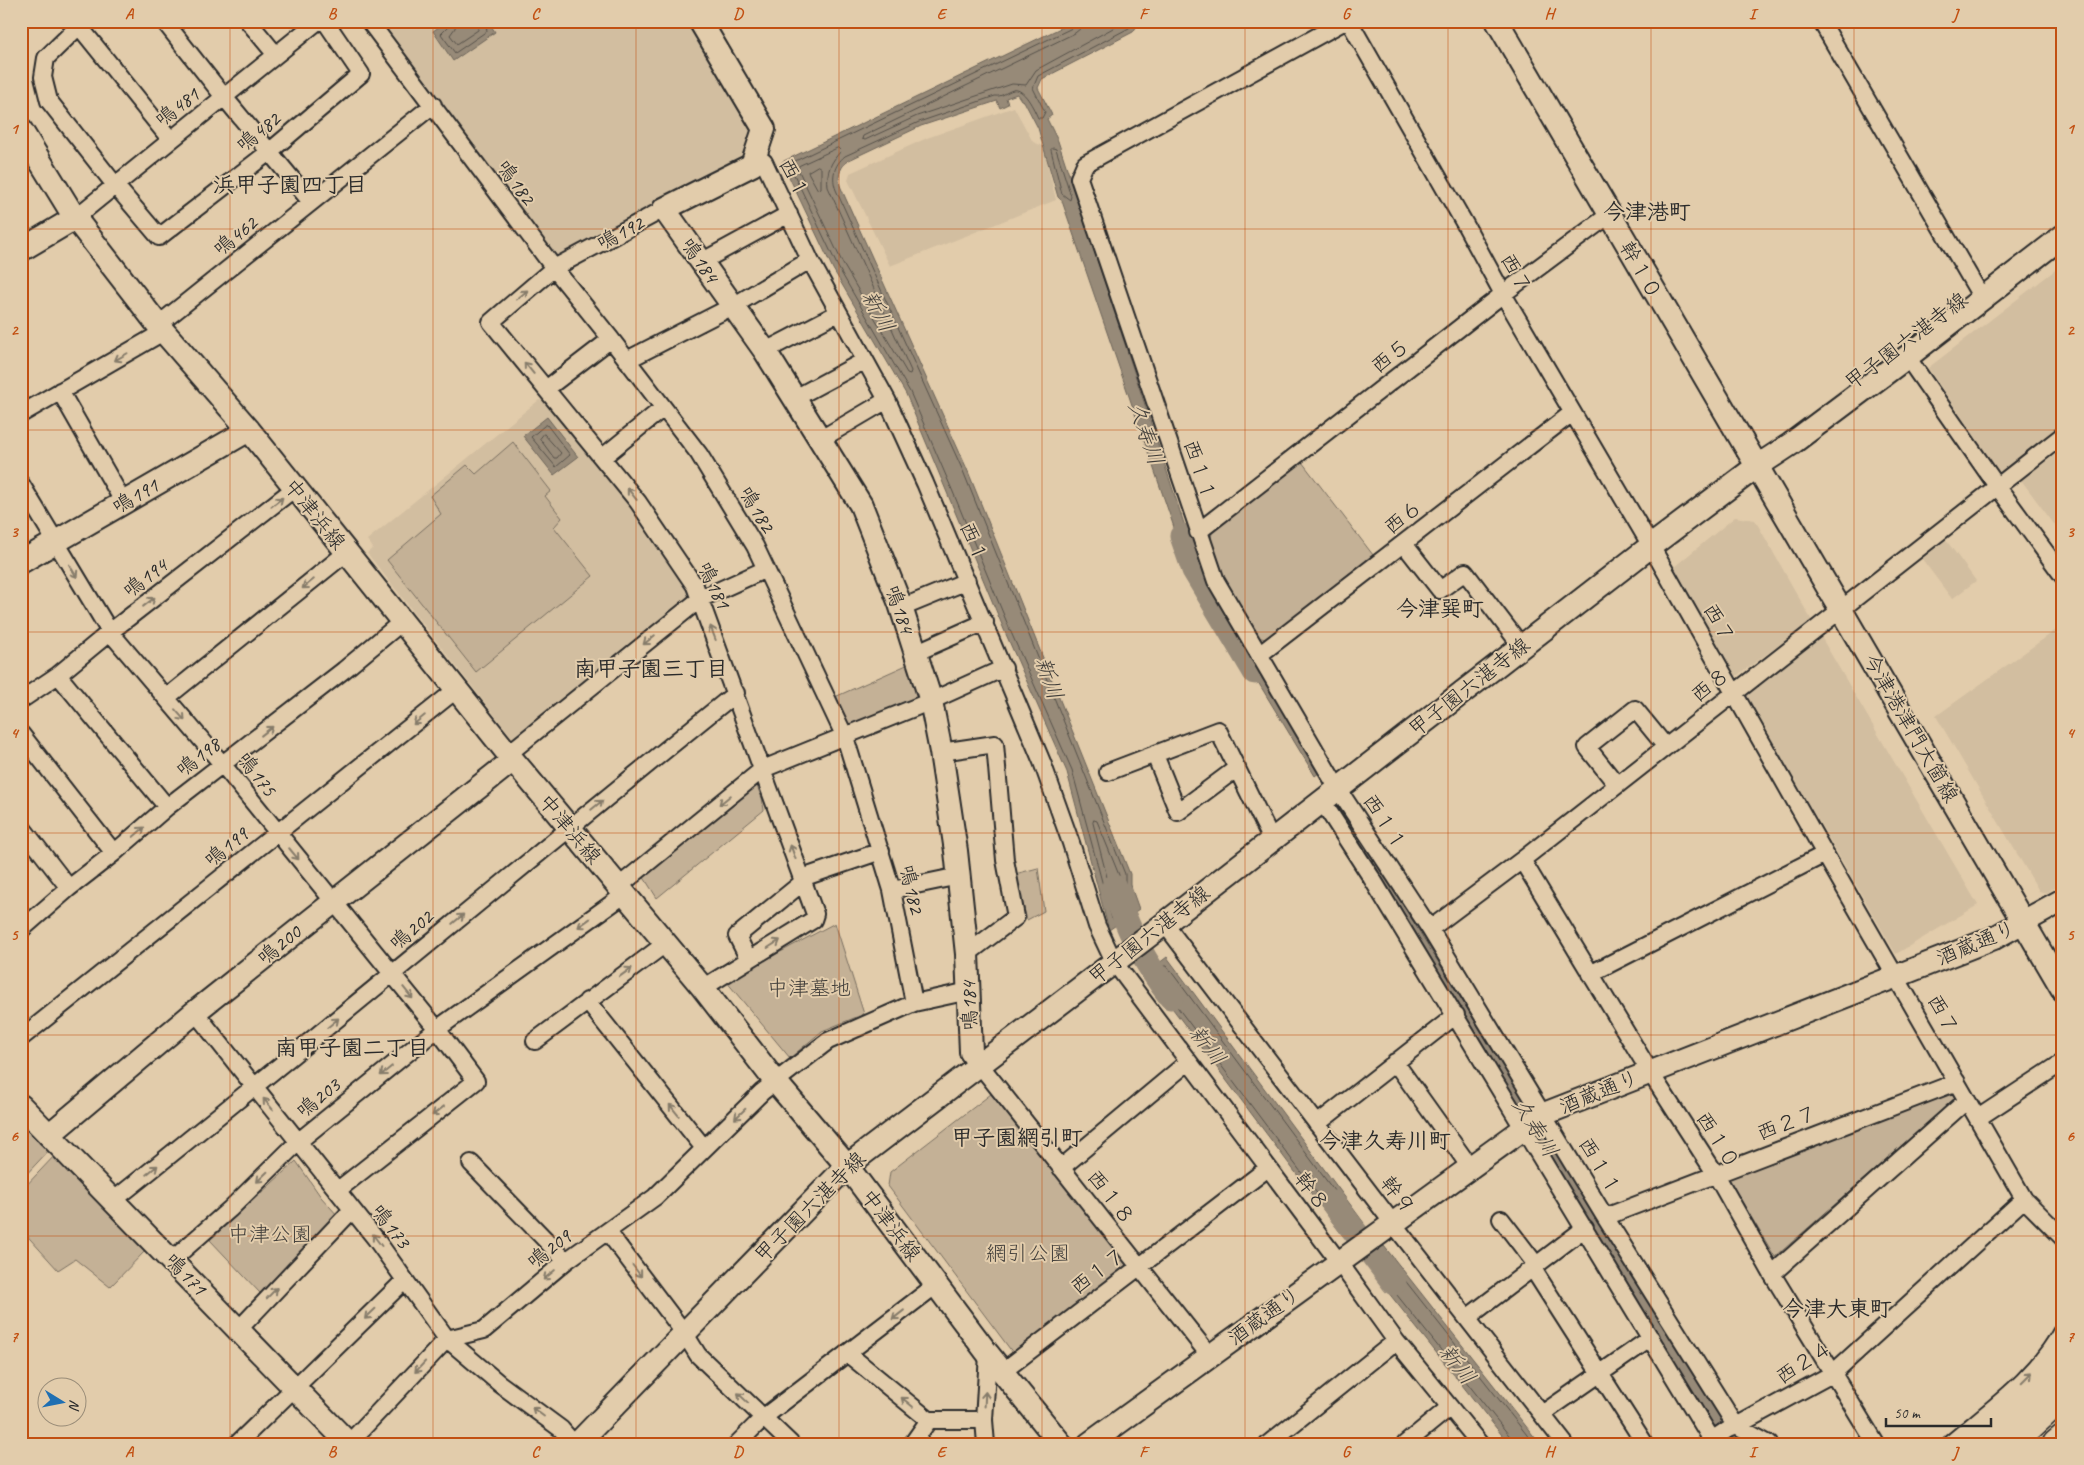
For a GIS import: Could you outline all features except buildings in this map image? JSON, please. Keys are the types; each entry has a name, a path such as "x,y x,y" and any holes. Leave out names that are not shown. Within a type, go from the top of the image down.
{"highway":[{"path":"2005,1434 2063,1359"},
{"path":"1978,1444 2005,1434 2063,1396"},
{"path":"2025,1444 2063,1411"},
{"path":"2057,1444 2063,1439"}],"street":[{"path":"164,21 224,97 318,21"},
{"path":"248,21 276,55"},
{"name":"鳴482","path":"114,185 159,237 269,152 361,74 326,21"},
{"name":"鳴182","path":"370,21 554,268 611,339 698,454 755,546 845,737 892,890 914,1003"},
{"path":"700,21 764,129 756,157"},
{"name":"西１１","path":"1345,21 1085,164 1079,178 1216,581 1259,655 1330,795 1430,929 1533,1122 1605,1217 1720,1436 1768,1444"},
{"name":"西７","path":"1349,21 1503,294 1652,546 1825,854 2024,1199 2063,1238"},
{"name":"幹１０","path":"1497,21 1756,467"},
{"path":"1821,21 1979,293"},
{"path":"114,185 49,101 43,77 46,58 82,24 170,139"},
{"name":"鳴481","path":"75,218 224,97 311,202"},
{"name":"鳴462","path":"21,414 161,329 311,202 433,105"},
{"name":"中津浜線","path":"21,130 75,218 161,329 249,430 510,757 703,988 775,1081 847,1166 988,1354 1061,1444"},
{"name":"鳴192","path":"491,322 554,268 664,209 752,165 756,157"},
{"name":"西１","path":"756,157 764,162 810,260 887,400 985,622 1042,762 1071,843 1097,926 1118,958"},
{"name":"鳴184","path":"664,209 765,352 861,505 901,608 931,702 941,752 959,876 967,954 971,1052 980,1066"},
{"path":"701,262 789,214"},
{"name":"西５","path":"1198,532 1503,294 1609,215"},
{"path":"21,250 75,218"},
{"name":"甲子園六湛寺線","path":"576,1444 847,1166 980,1066 1652,546 1756,467 1792,444 1907,357 2063,222"},
{"name":"甲子園六湛寺線","path":"1756,467 1784,433 1979,293 2063,236"},
{"path":"627,360 732,306 810,260"},
{"path":"765,352 838,312"},
{"name":"鳴181","path":"491,322 638,502 695,586 736,693 815,914 813,920 749,960"},
{"path":"546,389 611,339"},
{"path":"1907,357 1997,486 2063,576"},
{"path":"795,398 864,361"},
{"path":"60,391 124,502"},
{"path":"821,439 887,400"},
{"path":"603,457 664,408"},
{"name":"西６","path":"1259,655 1572,413"},
{"name":"鳴191","path":"21,562 249,430"},
{"name":"西８","path":"1430,929 1522,860 2063,435"},
{"name":"今津港津門大箇線","path":"1756,467 2025,922 2063,990"},
{"name":"鳴175","path":"21,484 110,632 223,765 334,901 437,1029 476,1081 338,1190"},
{"name":"鳴194","path":"21,700 58,675 110,632 295,488"},
{"path":"1404,544 1440,590 1465,572 1522,647"},
{"path":"166,698 346,553"},
{"path":"510,757 700,599 766,569"},
{"path":"901,608 967,581"},
{"name":"鳴198","path":"21,930 168,807 403,621"},
{"path":"915,653 985,622"},
{"name":"鳴203","path":"172,1260 230,1209 299,1141 437,1029 621,891 763,769 931,702 1004,668"},
{"path":"58,675 168,807"},
{"name":"鳴199","path":"21,1038 457,689"},
{"name":"鳴202","path":"114,1200 254,1088 568,827 736,693"},
{"path":"1617,785 1587,747 1635,709 1666,747"},
{"path":"1108,772 1218,730 1272,840"},
{"path":"21,734 114,853"},
{"path":"941,752 995,744 1005,860 1016,918 967,954"},
{"path":"1155,754 1178,812 1237,768"},
{"name":"鳴200","path":"48,1135 195,1012 510,757"},
{"path":"1330,795 1371,877 1456,1015 1533,1122 1585,1228 1651,1338 1720,1436"},
{"path":"21,826 69,888"},
{"path":"703,988 749,960 737,936 803,880 881,851"},
{"path":"1590,974 1825,854"},
{"name":"西１０","path":"1522,860 1650,1072 1714,1173 1772,1274 1876,1444"},
{"path":"892,890 959,876"},
{"name":"酒蔵通り","path":"1089,1444 1533,1122 1650,1072 1994,938 2063,900"},
{"name":"幹９","path":"1159,927 1317,1124 1386,1227 1467,1318 1565,1444"},
{"path":"535,1041 665,944"},
{"name":"幹８","path":"1118,958 1188,1062 1268,1168 1343,1259 1396,1341 1480,1444"},
{"name":"鳴209","path":"447,1339 484,1330 566,1261 655,1197 775,1081 828,1041 914,1003 969,991"},
{"path":"587,1001 704,1148"},
{"name":"鳴173","path":"195,1012 375,1238 447,1339 576,1444"},
{"path":"1317,1124 1456,1015"},
{"path":"1061,1168 1188,1062"},
{"path":"1396,1062 1470,1167"},
{"path":"1978,1118 2063,1062"},
{"name":"西１８","path":"980,1066 1210,1356"},
{"name":"西２７","path":"1605,1217 1714,1173 1957,1082"},
{"path":"1772,1274 1967,1100"},
{"name":"鳴171","path":"21,1106 239,1328 349,1444"},
{"path":"471,1163 566,1261"},
{"name":"西１７","path":"1002,1372 1268,1168"},
{"name":"西２４","path":"1720,1436 1832,1374 2024,1199"},
{"path":"239,1328 352,1210"},
{"path":"1501,1218 1535,1267 1645,1444"},
{"path":"1467,1318 1585,1228"},
{"path":"608,1232 685,1334 698,1355 791,1444"},
{"path":"237,1444 294,1386 405,1280"},
{"path":"736,1444 764,1417 936,1285"},
{"path":"1950,1444 2012,1392 2039,1365 2063,1328"},
{"path":"1542,1414 1651,1338"},
{"path":"349,1444 447,1339"},
{"path":"1268,1444 1396,1341"},
{"path":"847,1353 930,1420 984,1420"},
{"path":"986,1444 984,1420 988,1354"},
{"path":"1406,1444 1450,1407"},
{"path":"912,1444 930,1420"}],"shaded area":[{"path":"378,21 690,21 753,127 745,157 553,257"},
{"path":"1014,107 1033,142 1043,146 1056,200 890,266 848,180 850,173 927,138"},
{"path":"2063,264 2063,427 2005,472 1998,470 1928,368"},
{"path":"539,400 548,401 632,506 692,591 690,600 515,741 367,553 373,548 367,540"},
{"path":"2063,449 2063,536 2021,480"},
{"path":"1735,517 1755,520 1812,621 1735,677 1674,567"},
{"path":"1946,540 1976,581 1952,599 1922,559"},
{"path":"2063,625 2063,882 2046,893 2039,891 1936,716"},
{"path":"1821,637 1978,905 1896,954 1746,696"}],"green space":[{"path":"513,442 551,491 545,496 562,518 554,527 593,576 476,672 387,560 441,514 430,496 467,465 476,474"},
{"path":"1302,462 1373,555 1265,639 1258,637 1226,584 1211,539 1212,532"},
{"path":"911,663 918,696 912,704 855,726 847,723 835,697"},
{"path":"756,784 762,798 764,810 657,898 643,876"},
{"path":"1038,868 1044,911 1027,920 1015,874"},
{"name":"中津墓地","path":"835,923 864,1014 822,1031 790,1058 726,981"},
{"path":"1950,1089 1955,1099 1775,1257 1728,1178"},
{"name":"網引公園","path":"991,1094 1128,1263 1125,1269 1013,1353 888,1186 890,1172"},
{"path":"21,1116 52,1147 21,1180"},
{"path":"56,1154 148,1248 110,1287 75,1259 58,1270 21,1229 21,1191"},
{"name":"中津公園","path":"296,1161 321,1197 338,1216 260,1293 210,1240"}],"water":[{"path":"448,21 488,21 495,32 453,61 433,31"},
{"path":"1075,21 1140,21 1133,32 1042,79 1038,88 1052,115 1047,119 1058,141 1198,566 1189,571 1062,201 1058,197 1038,128 1024,101 1017,94 1006,98 1008,104 1000,108 997,101 921,126 847,161 841,170 839,181 967,469 1130,874 1130,884 1139,909 1109,930 1067,772 1005,632 906,394 833,269 782,162"},
{"path":"547,417 578,457 554,475 523,436"},
{"path":"1240,641 1320,772 1315,776 1235,644"},
{"path":"1340,803 1526,1104 1520,1108 1334,808"},
{"path":"1167,957 1364,1223 1343,1236 1146,973"},
{"path":"1384,1246 1540,1444 1509,1444 1364,1262"}],"waterway":[{"name":"久寿川","path":"1182,536 1194,570 1255,672"},
{"name":"新川","path":"1114,887 1137,945 1171,997"},
{"name":"久寿川","path":"1506,1078 1730,1439 1739,1444"},
{"name":"新川","path":"1333,1203 1394,1283"}],"district":[{"name":"浜甲子園四丁目","path":"290,184"},
{"name":"今津港町","path":"1647,211"},
{"name":"今津巽町","path":"1440,608"},
{"name":"南甲子園三丁目","path":"651,668"},
{"name":"南甲子園二丁目","path":"352,1047"},
{"name":"甲子園網引町","path":"1017,1137"},
{"name":"今津久寿川町","path":"1385,1140"},
{"name":"今津大東町","path":"1837,1308"}]}
